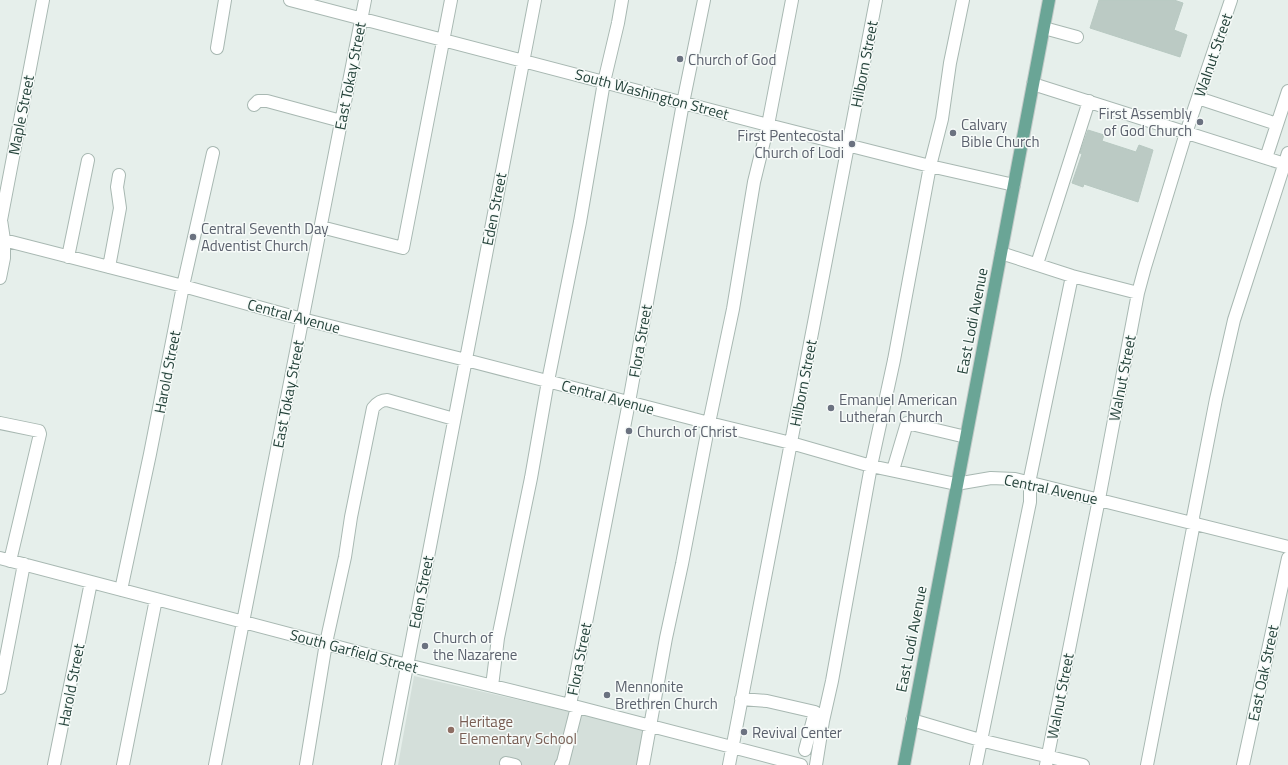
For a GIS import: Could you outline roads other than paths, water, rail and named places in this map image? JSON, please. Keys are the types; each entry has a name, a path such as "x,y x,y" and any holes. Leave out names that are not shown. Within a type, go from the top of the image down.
{"main road":[{"name":"East Lodi Avenue","path":"904,765 956,484 1049,0"}],"street":[{"name":"Maple Street","path":"0,278 4,258 1,220 43,0"},
{"path":"218,48 225,0"},
{"name":"South Washington Street","path":"290,0 768,125 848,144 930,166 1014,185"},
{"name":"East Tokay Street","path":"215,765 365,0"},
{"path":"321,227 404,248 451,0"},
{"name":"Eden Street","path":"388,765 535,0"},
{"path":"492,686 498,638 531,478 548,381 580,222 604,82 622,0"},
{"name":"Flora Street","path":"561,765 563,762 574,706 683,103 704,0"},
{"path":"643,765 649,726 733,309 754,182 768,125 792,0"},
{"name":"Hilborn Street","path":"728,765 876,0"},
{"path":"816,765 871,466 894,360 930,166 942,119 950,63 962,0"},
{"name":"Walnut Street","path":"1047,761 1138,293 1186,133 1231,0"},
{"path":"1044,28 1077,37"},
{"path":"1033,84 1266,158 1287,160 1234,320 1216,399 1193,517 1194,523 1147,765"},
{"path":"1266,158 1288,90"},
{"path":"1198,98 1277,124"},
{"path":"254,104 258,101 267,101 342,121"},
{"path":"1037,264 1089,101"},
{"name":"Harold Street","path":"122,590 183,286 213,153"},
{"path":"68,257 88,160"},
{"path":"109,267 120,208 117,186 119,175"},
{"name":"Central Avenue","path":"2,240 871,466 956,484 990,478 1015,479 1288,547"},
{"path":"1001,253 1072,276 1138,293"},
{"path":"976,765 1030,502 1030,478 1072,276"},
{"path":"306,765 326,643 373,408 376,403 387,400 454,418"},
{"path":"893,470 907,423 966,437"},
{"path":"0,424 39,431 40,436 5,559"},
{"name":"East Oak Street","path":"1243,765 1288,558"},
{"name":"South Garfield Street","path":"5,559 407,665 574,706 801,765"},
{"path":"0,688 24,564"},
{"name":"Harold Street","path":"54,765 91,582"},
{"path":"123,765 156,599"},
{"path":"741,699 768,701 815,712 806,750"},
{"path":"912,720 1047,761 1083,765"}],"place":[{"name":"Church of God","path":"680,59"},
{"name":"First Assembly of God Church","path":"1200,122"},
{"name":"Calvary Bible Church","path":"953,133"},
{"name":"First Pentecostal Church of Lodi","path":"852,144"},
{"name":"Central Seventh Day Adventist Church","path":"193,237"},
{"name":"Emanuel American Lutheran Church","path":"831,408"},
{"name":"Church of Christ","path":"629,431"},
{"name":"Church of the Nazarene","path":"425,646"},
{"name":"Mennonite Brethren Church","path":"607,695"},
{"name":"Heritage Elementary School","path":"451,730"},
{"name":"Revival Center","path":"744,732"}]}
